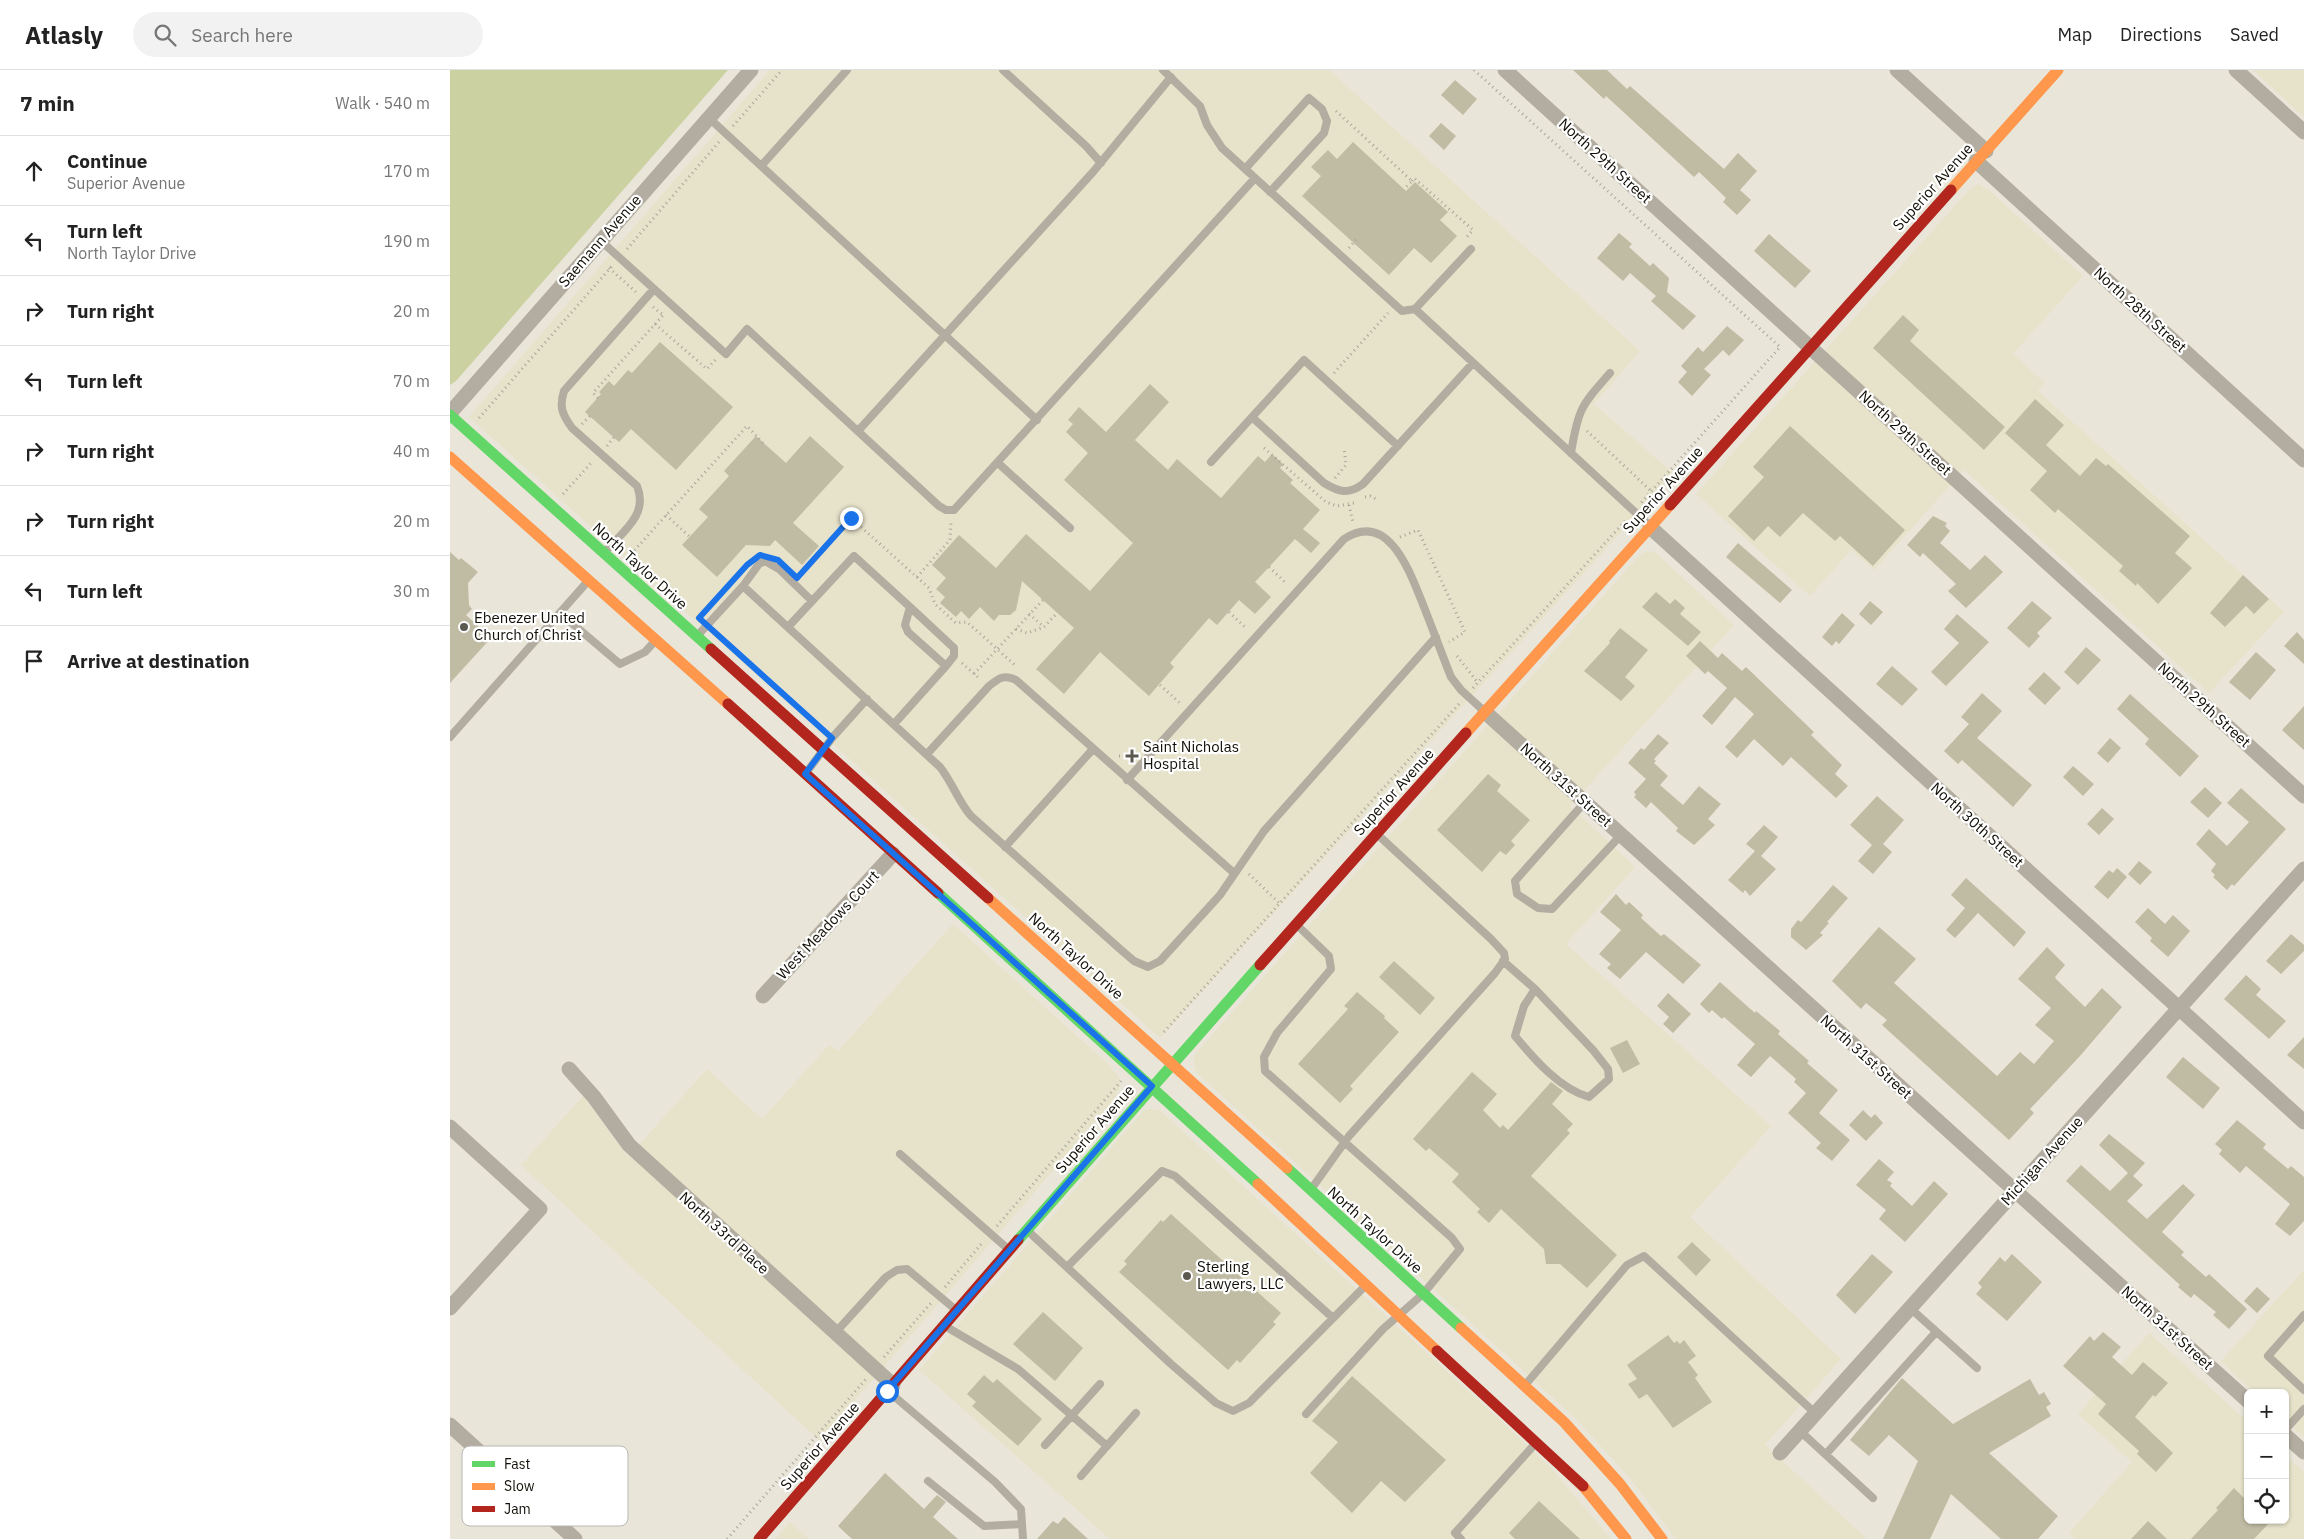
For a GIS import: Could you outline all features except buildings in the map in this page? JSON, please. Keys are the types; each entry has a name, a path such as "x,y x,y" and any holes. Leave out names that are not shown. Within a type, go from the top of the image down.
{"main road":[{"name":"Superior Avenue","path":"759,1539 1172,1063 2058,70"},
{"name":"North Taylor Drive","path":"450,414 1172,1063 1564,1422 1620,1484 1662,1539"},
{"path":"450,457 588,581 656,639 1152,1086 1365,1286 1588,1491 1626,1539"}],"street":[{"name":"Saemann Avenue","path":"450,414 751,70"},
{"name":"North 29th Street","path":"1505,70 2304,796"},
{"name":"North 28th Street","path":"1897,70 1981,156 2304,460"},
{"path":"2236,70 2304,132"},
{"name":"North 30th Street","path":"1650,527 2304,1122"},
{"name":"North 31st Street","path":"1485,712 2244,1397"},
{"name":"West Meadows Court","path":"763,996 893,854"},
{"name":"Michigan Avenue","path":"1780,1453 2304,869"},
{"name":"North 33rd Place","path":"569,1069 594,1096 634,1151 835,1333 890,1388"},
{"path":"450,1128 540,1210 450,1308"},
{"path":"450,1425 473,1446"},
{"path":"2289,1439 2304,1452"},
{"path":"561,1526 575,1539"}],"lane":[{"path":"761,166 847,70"},
{"path":"1002,70 1086,146 1101,163"},
{"path":"1163,70 1195,99 1214,138 1245,169 1395,305 1402,310 1415,310 1650,527"},
{"path":"858,431 1101,163 1171,77"},
{"path":"1245,169 1309,98 1318,106 1326,114 1327,121 1324,133 1270,192"},
{"path":"708,118 1037,420"},
{"path":"601,241 726,354 747,329 939,506 951,510 959,506 1255,178"},
{"path":"1415,310 1471,249"},
{"path":"603,553 638,514 641,496 637,486 572,428 564,416 560,404 564,391 654,289"},
{"path":"1211,462 1304,360 1398,446"},
{"path":"1252,417 1328,485 1344,492 1355,490 1398,446 1473,363"},
{"path":"1571,453 1576,421 1583,404 1610,373"},
{"path":"998,463 1070,528"},
{"path":"1127,780 1344,538 1354,532 1370,531 1378,534 1395,548 1411,574 1451,677 1467,696 1485,712"},
{"path":"788,627 854,556 950,643 954,648 954,656 894,724"},
{"path":"696,637 743,586 759,564 765,561 779,569 812,601"},
{"path":"450,737 588,581"},
{"path":"743,586 927,754 948,778 962,806 971,816 1127,955 1139,964 1148,967 1160,961 1220,895 1264,831 1436,637"},
{"path":"910,607 905,625 908,632 946,666"},
{"path":"560,613 620,664 645,652 656,639"},
{"path":"927,754 989,687 1000,677 1008,676 1016,680 1234,874"},
{"path":"805,774 867,699"},
{"path":"1005,847 1093,749"},
{"path":"1585,802 1515,881 1516,894 1538,908 1552,909 1621,835"},
{"path":"1310,1190 1343,1143 1496,973 1503,961 1504,953 1491,939 1376,834"},
{"path":"1296,924 1329,956 1331,969 1277,1033 1264,1058 1265,1072 1460,1246 1457,1256 1423,1294 1383,1329 1306,1414"},
{"path":"1503,961 1534,990 1593,1050 1608,1069 1608,1079 1589,1097 1575,1093 1556,1078 1527,1051 1515,1036 1524,1006 1534,990"},
{"path":"900,1154 1010,1250"},
{"path":"1068,1266 1162,1171 1175,1176 1332,1318"},
{"path":"1027,1230 1068,1266 1171,1364 1216,1403 1234,1411 1249,1404 1365,1286"},
{"path":"1525,1386 1627,1265 1644,1256 1815,1413"},
{"path":"835,1333 886,1277 896,1270 907,1268 956,1311"},
{"path":"1910,1308 1977,1368"},
{"path":"2304,1316 2268,1356 2304,1390"},
{"path":"944,1325 1018,1368 1107,1446"},
{"path":"1826,1454 1936,1332"},
{"path":"1045,1445 1100,1384"},
{"path":"890,1388 995,1482 1021,1509 1023,1539"},
{"path":"2289,1426 2304,1409"},
{"path":"1081,1476 1136,1413"},
{"path":"1800,1430 1873,1498"},
{"path":"1461,1539 1455,1533 1536,1443"},
{"path":"928,1481 984,1526 1022,1524"}],"path":[{"path":"486,425 478,418 782,70"},
{"path":"1162,1034 1634,512 1650,490 1780,347 1474,70"},
{"path":"1318,106 1324,100 1412,180 1414,178 1473,230 1461,244"},
{"path":"1404,189 1412,180"},
{"path":"1356,255 1348,248 1358,237"},
{"path":"598,398 593,393 672,305"},
{"path":"1326,381 1395,305"},
{"path":"655,324 707,369 723,351"},
{"path":"1576,421 1650,490"},
{"path":"630,556 746,426 763,443"},
{"path":"556,488 563,495 614,437"},
{"path":"1328,485 1346,465 1344,448"},
{"path":"1362,498 1370,496 1378,500"},
{"path":"1349,504 1353,522"},
{"path":"917,577 950,540 951,510"},
{"path":"666,515 690,536"},
{"path":"797,578 851,518 929,588 934,604 956,622 967,622 1019,669"},
{"path":"1348,524 1360,521"},
{"path":"1396,535 1401,538 1418,530 1465,632 1448,641 1464,668 1478,683"},
{"path":"614,541 637,562"},
{"path":"1269,567 1287,584"},
{"path":"1281,592 1294,577"},
{"path":"974,674 1043,600"},
{"path":"1016,629 1027,633 1034,633 1044,627 1057,612"},
{"path":"1228,612 1247,629"},
{"path":"1030,614 1044,627"},
{"path":"1241,636 1254,622"},
{"path":"954,656 989,687"},
{"path":"1160,684 1180,704"},
{"path":"1174,710 1187,697"},
{"path":"1113,754 1130,756 1138,751"}],"shaded area":[{"name":"Saint Nicholas Hospital","path":"770,70 1329,70 1640,351 1594,404 1674,474 1160,1038 469,417"},
{"path":"2253,70 2304,70 2304,117"},
{"path":"1979,184 1991,192 2083,276 2013,354 2045,383 2038,391 2284,612 2209,693 1964,470 1874,570 1851,550 1810,596 1696,494 1970,189"},
{"path":"1651,551 1656,553 1734,625 1570,806 1635,867 1566,944 1771,1126 1690,1217 1841,1359 1765,1445 1867,1539 1676,1539 1630,1478 1574,1417 1196,1072 1194,1065 1195,1054 1636,559 1642,553"},
{"path":"953,924 1109,1065 1120,1079 1120,1087 1113,1101 820,1441 521,1165 583,1096 628,1157 707,1069 762,1119 829,1045 838,1051"},
{"path":"1144,1110 1160,1111 1176,1125 1509,1428 1551,1468 1611,1539 1110,1539 919,1370"},
{"path":"2304,1270 2304,1437 2289,1424 2289,1389 2251,1389 2221,1361"},
{"path":"2149,1333 2244,1418 2244,1524 2289,1524 2289,1459 2304,1472 2304,1539 2075,1539 2069,1533 2132,1462 2078,1414"},
{"path":"790,1522 809,1539 775,1539"}],"green space":[{"path":"450,70 728,70 456,381 450,385"}],"traffic: fast":[{"path":"450,415 711,649"},
{"path":"938,893 1258,1184"},
{"path":"1018,1240 1260,965"},
{"path":"1287,1168 1461,1328"}],"traffic: slow":[{"path":"1951,190 2058,70"},
{"path":"450,457 728,704"},
{"path":"1466,733 1670,505"},
{"path":"988,898 1287,1168"},
{"path":"1258,1184 1437,1351"},
{"path":"1461,1328 1564,1422 1620,1484 1662,1539"},
{"path":"1583,1486 1626,1539"}],"traffic: jam":[{"path":"1670,505 1951,190"},
{"path":"711,649 988,898"},
{"path":"728,704 938,893"},
{"path":"1260,965 1466,733"},
{"path":"759,1539 1018,1240"},
{"path":"1437,1351 1583,1486"}],"place":[{"name":"Ebenezer United Church of Christ","path":"464,627"},
{"name":"Saint Nicholas Hospital","path":"1132,756"},
{"name":"Sterling Lawyers, LLC","path":"1187,1276"}],"route":[{"path":"851,518 797,578 778,560 766,555 760,555 747,565 699,618 832,738 805,774 1152,1086 887,1391"}]}
